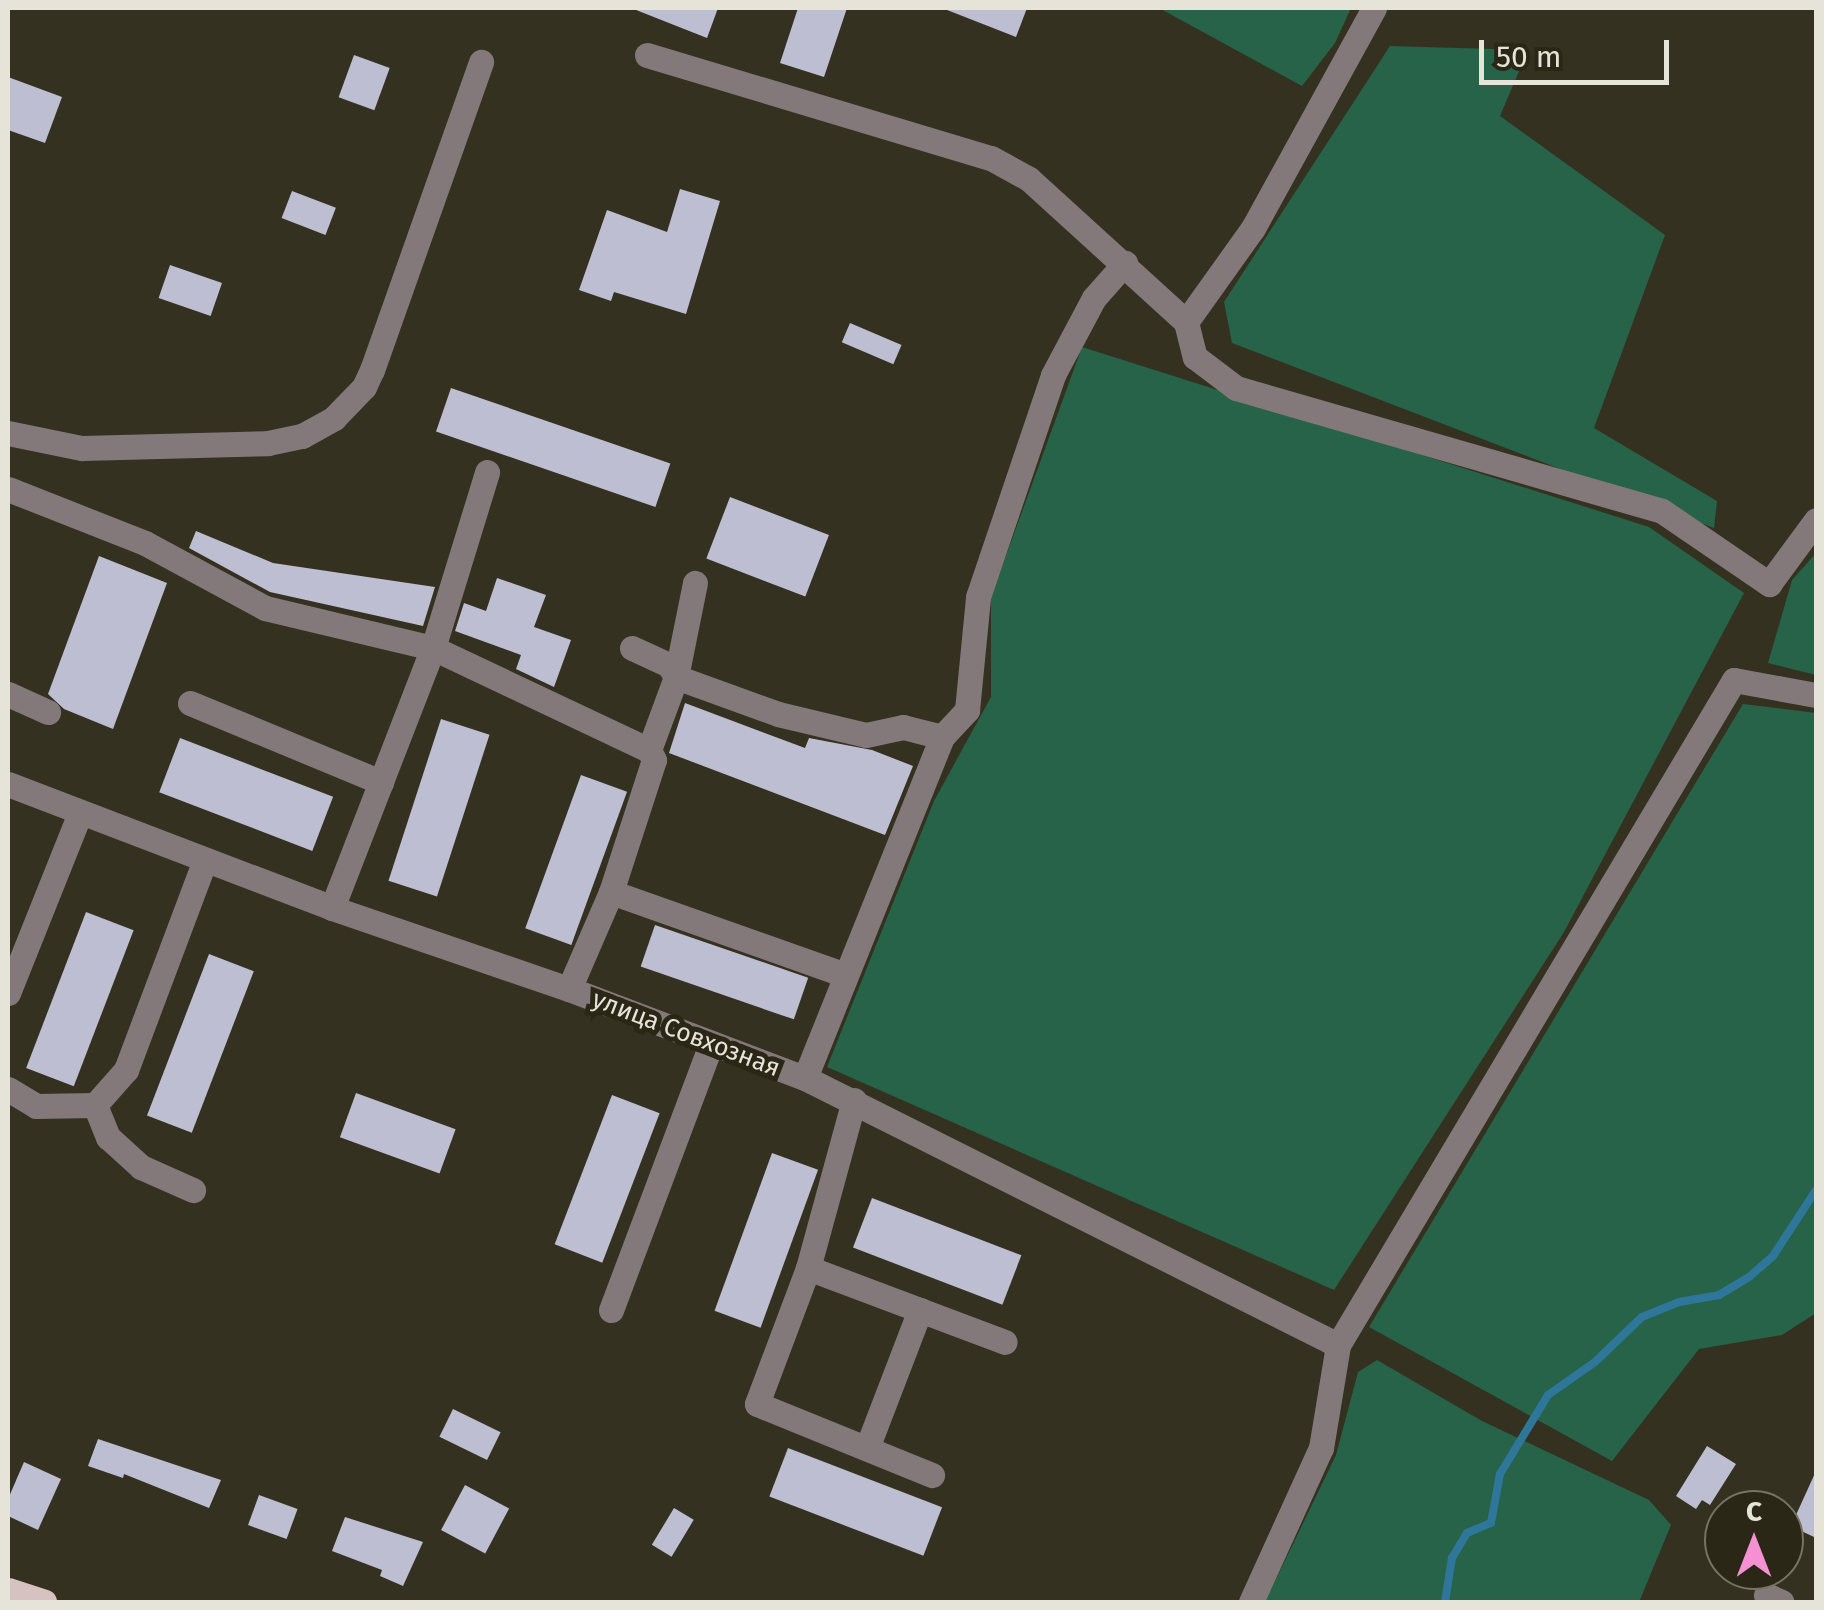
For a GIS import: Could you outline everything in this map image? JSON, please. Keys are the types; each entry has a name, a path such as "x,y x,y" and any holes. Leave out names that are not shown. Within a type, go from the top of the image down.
{"main road":[{"path":"8,1590 44,1602"}],"street":[{"path":"1186,322 1253,228 1374,8"},
{"path":"647,55 991,158 1029,180 1125,263 1186,322 1195,357 1236,388 1662,511 1769,584 1816,520"},
{"path":"8,433 82,448 274,443 302,436 334,418 364,387 372,370 481,62"},
{"path":"806,1078 942,737 967,710 978,596 1053,375 1094,298 1125,263"},
{"path":"332,908 432,648 487,472"},
{"path":"8,488 144,544 264,608 432,648 649,750 654,760 611,892 569,990"},
{"path":"649,750 676,678 695,583"},
{"path":"632,648 669,665 676,678 778,714 866,734 903,727 942,737"},
{"path":"1250,1602 1320,1448 1338,1345 1734,680 1816,695"},
{"path":"8,694 48,712"},
{"path":"190,704 381,782"},
{"name":"улица Совхозная","path":"8,784 332,908 806,1078 1338,1345"},
{"path":"8,993 80,813"},
{"path":"8,1088 36,1106 96,1105 126,1070 206,860"},
{"path":"611,892 846,976"},
{"path":"611,1310 710,1046"},
{"path":"854,1100 808,1268 757,1404 932,1475"},
{"path":"96,1105 108,1137 140,1166 193,1190"},
{"path":"808,1268 1005,1342"},
{"path":"867,1448 920,1310"}],"green space":[{"path":"1159,8 1351,8 1335,43 1302,86"},
{"path":"1390,46 1528,50 1500,116 1665,235 1594,428 1717,501 1714,528 1232,343 1224,302"},
{"path":"1082,347 1649,527 1744,593 1564,932 1334,1290 827,1067 934,801 991,697 991,597"},
{"path":"1816,553 1816,675 1768,663 1792,580"},
{"path":"1743,704 1816,713 1816,1313 1782,1335 1699,1349 1612,1461 1369,1327"},
{"path":"1377,1360 1482,1421 1649,1500 1671,1525 1639,1602 1265,1602 1336,1455 1358,1372"}],"building":[{"path":"631,8 718,8 707,38"},
{"path":"798,8 847,8 824,77 780,63"},
{"path":"942,8 1027,8 1016,37"},
{"path":"354,55 390,68 374,110 339,97"},
{"path":"8,77 62,97 45,143 8,130"},
{"path":"680,189 720,201 686,314 614,292 611,301 579,290 607,210 667,232"},
{"path":"292,191 336,208 325,235 282,218"},
{"path":"170,265 222,283 211,316 159,298"},
{"path":"850,323 902,345 893,364 842,342"},
{"path":"451,388 670,464 655,507 436,431"},
{"path":"730,497 829,535 805,597 706,559"},
{"path":"196,531 273,563 435,587 423,626 270,592 189,548"},
{"path":"99,556 167,583 113,729 64,709 48,694"},
{"path":"497,578 546,595 534,627 571,640 554,687 516,669 521,655 455,631 464,603 486,611"},
{"path":"685,703 805,748 809,738 872,750 913,766 885,835 669,753"},
{"path":"441,719 490,735 437,896 388,881"},
{"path":"180,738 333,797 312,851 159,792"},
{"path":"581,775 627,792 571,945 525,928"},
{"path":"86,912 134,930 74,1086 26,1068"},
{"path":"655,925 808,978 794,1019 641,967"},
{"path":"209,954 254,971 192,1133 147,1116"},
{"path":"356,1093 456,1129 440,1173 340,1137"},
{"path":"612,1095 660,1113 602,1263 555,1244"},
{"path":"772,1153 818,1170 761,1328 715,1311"},
{"path":"872,1198 1021,1255 1002,1305 853,1247"},
{"path":"453,1409 501,1432 487,1460 439,1437"},
{"path":"98,1439 221,1480 209,1508 124,1474 123,1478 88,1466"},
{"path":"1707,1446 1736,1464 1720,1490 1704,1490 1704,1501 1696,1509 1676,1496"},
{"path":"788,1448 942,1507 923,1556 769,1497"},
{"path":"24,1462 61,1479 38,1530 8,1516 8,1499"},
{"path":"1816,1471 1816,1538 1804,1532 1804,1497"},
{"path":"465,1485 509,1508 485,1554 441,1530"},
{"path":"259,1495 298,1509 287,1539 248,1525"},
{"path":"674,1508 694,1520 672,1557 652,1545"},
{"path":"345,1517 423,1542 403,1586 380,1576 382,1570 332,1551"}],"waterway":[{"path":"1445,1602 1452,1558 1467,1533 1491,1523 1500,1474 1548,1395 1595,1362 1642,1317 1679,1302 1719,1295 1749,1277 1773,1256 1816,1190"}]}
